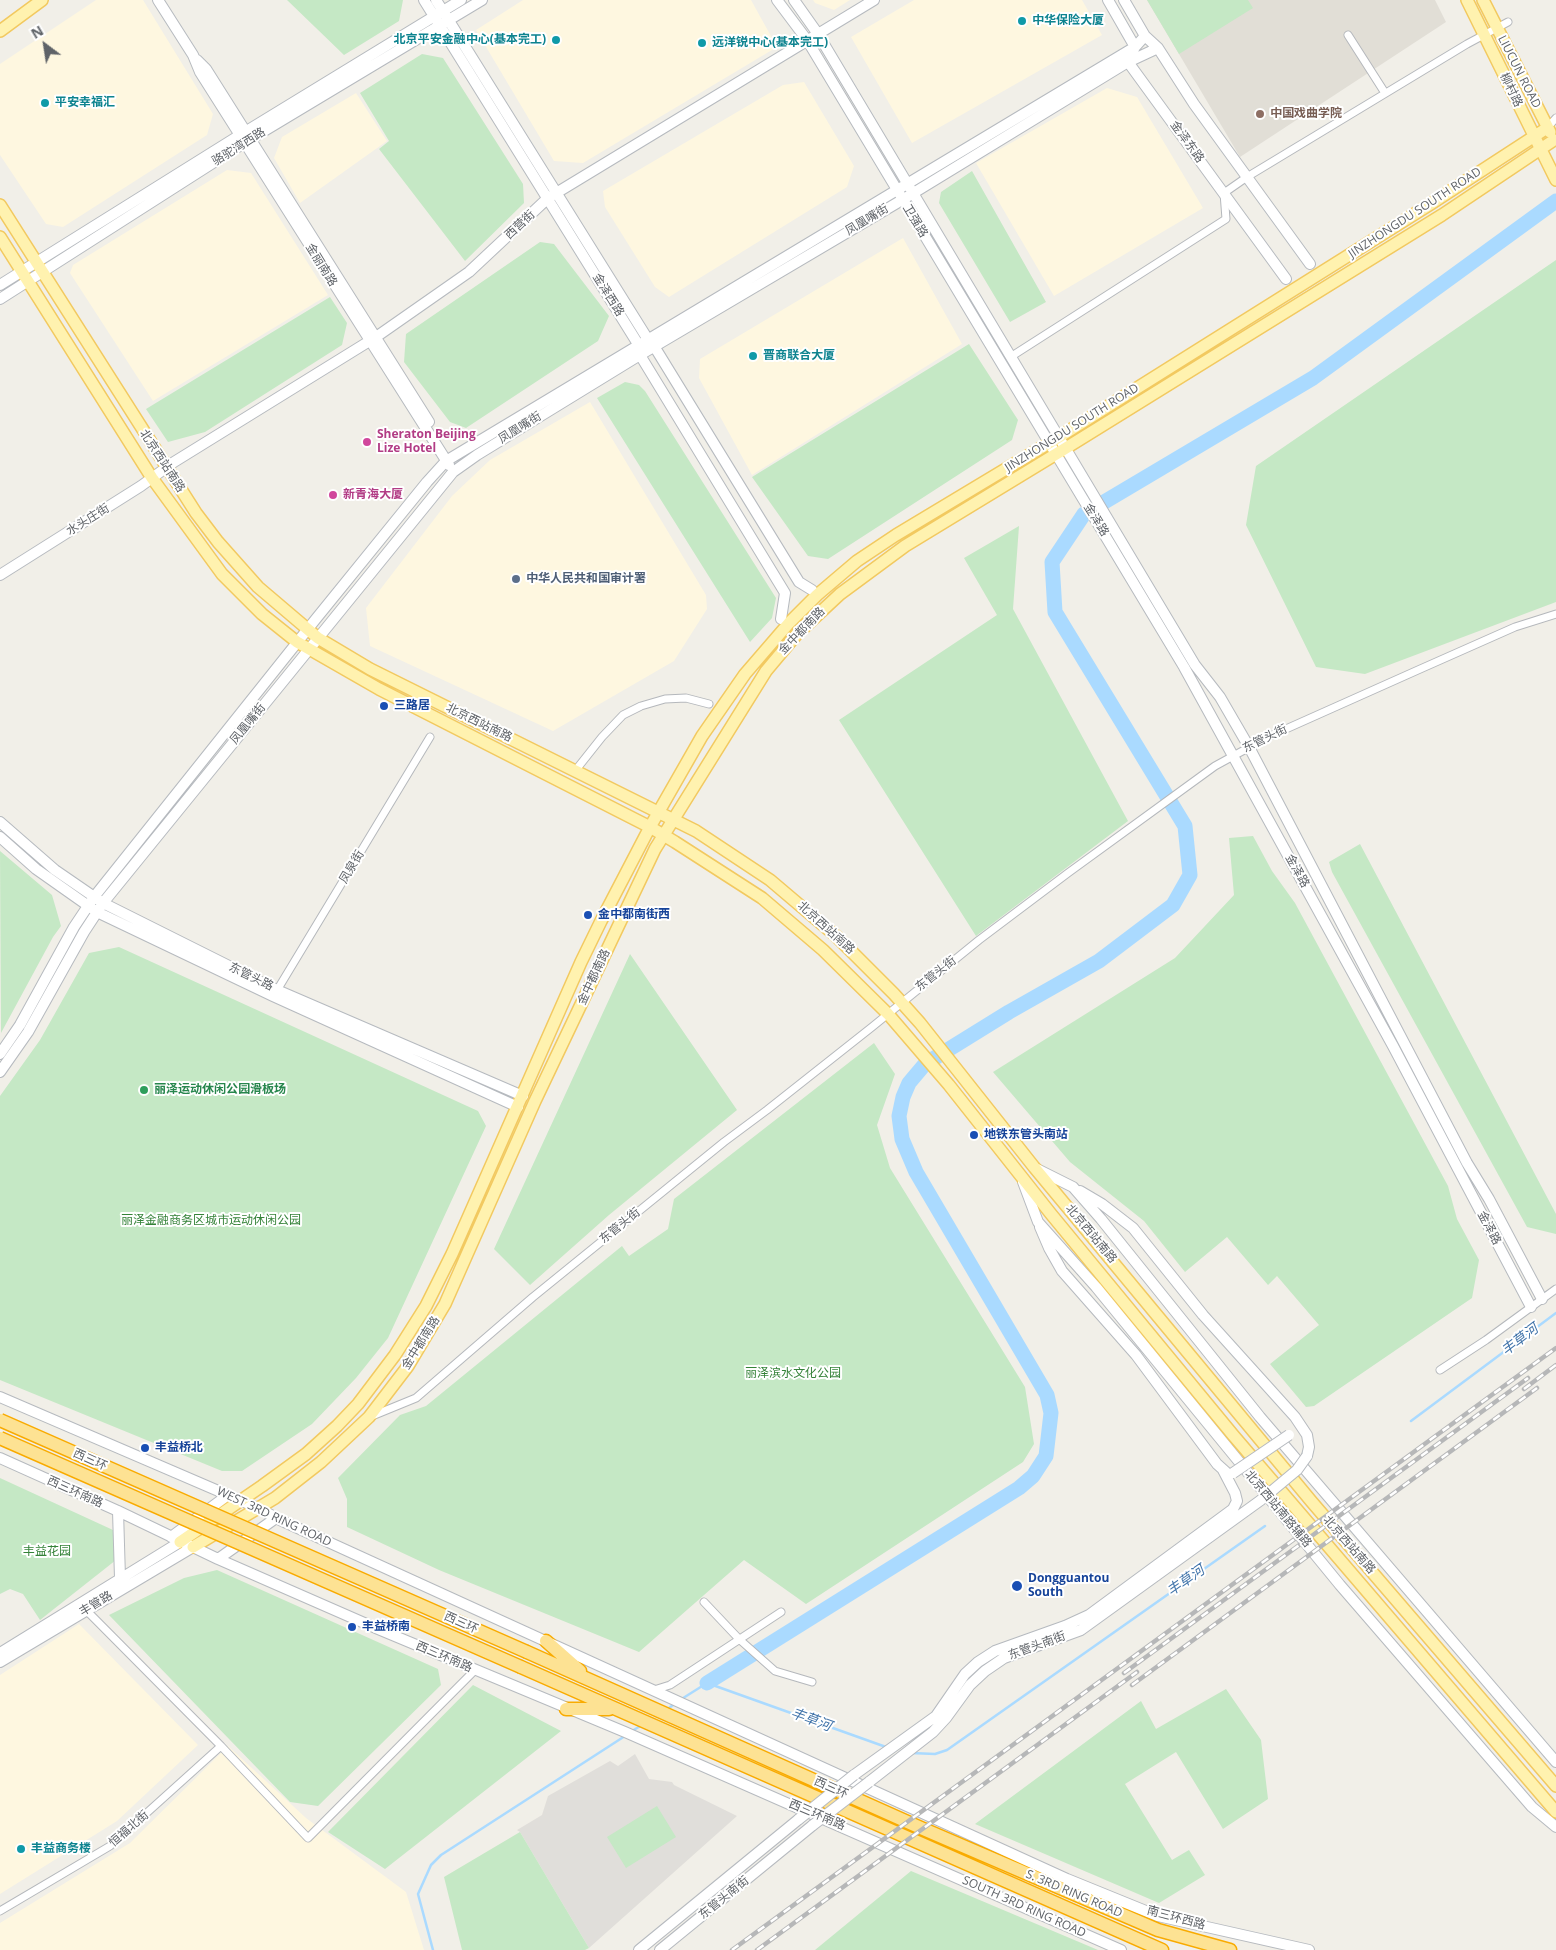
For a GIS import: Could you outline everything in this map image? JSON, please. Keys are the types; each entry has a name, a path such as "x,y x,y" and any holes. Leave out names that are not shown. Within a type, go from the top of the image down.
{"highway":[{"name":"西三环","path":"0,1420 921,1828"},
{"name":"西三环","path":"0,1438 906,1838"},
{"path":"546,1641 589,1680"},
{"path":"566,1709 614,1709"},
{"name":"S. 3RD RING ROAD","path":"921,1828 1158,1930 1230,1950"},
{"name":"S. 3RD RING ROAD","path":"906,1838 1162,1950"}],"main road":[{"path":"0,31 42,0"},
{"name":"柳村路","path":"1467,0 1555,178"},
{"name":"LIUCUN ROAD","path":"1483,0 1555,141"},
{"name":"JINZHONGDU SOUTH ROAD","path":"659,811 702,736 745,674 776,637 817,595 857,562 896,535 1054,441 1432,203 1547,128"},
{"name":"JINZHONGDU SOUTH ROAD","path":"1061,451 1442,215 1555,141"},
{"name":"北京西站南路","path":"0,205 170,465 196,512 236,564 258,588 318,638 393,681 674,818 696,831 770,880 836,936 902,1002 1034,1167 1120,1268 1311,1501 1556,1786"},
{"name":"北京西站南路","path":"0,237 152,478 222,574 262,614 297,642 379,689 664,835 762,898 823,950 888,1014 949,1085 1021,1176 1297,1511 1556,1812"},
{"name":"金中都南路","path":"193,1547 275,1498 321,1462 369,1417 408,1366 445,1304 535,1101 650,860 674,818 766,672 786,647 820,611 863,575 905,546 1061,451"},
{"name":"金中都南路","path":"175,1540 241,1501 306,1454 358,1404 395,1355 426,1306 452,1254 601,921 659,811"}],"street":[{"name":"金丽南路","path":"158,0 193,55 206,69 245,137 456,470"},
{"name":"金泽西路","path":"424,0 442,18 645,346 799,582 812,590"},
{"name":"金泽西路","path":"436,0 442,18"},
{"name":"骆驼湾西路","path":"442,18 461,0"},
{"name":"骆驼湾西路","path":"0,299 25,276 245,137 442,18 482,0"},
{"name":"卫强路","path":"777,0 807,40 899,195 1054,441"},
{"name":"卫强路","path":"794,0 818,34 1012,356 1054,441"},
{"name":"西营街","path":"170,465 373,340 469,272 553,195 874,0"},
{"path":"1108,0 1134,47 1128,62"},
{"path":"1124,0 1144,36 1158,48 1194,104 1310,264"},
{"path":"1012,356 1226,219 1224,193 1247,177 1385,93 1508,22"},
{"path":"1348,34 1385,93"},
{"name":"凤凰嘴街","path":"911,188 1134,47 1144,36"},
{"name":"凤凰嘴街","path":"0,1054 95,905 297,642 427,482 448,459 645,346 1128,62 1158,48"},
{"name":"金泽东路","path":"1128,62 1286,279"},
{"name":"JINZHONGDU SOUTH ROAD","path":"1547,128 1556,118"},
{"name":"骆驼湾西路","path":"0,285 25,276"},
{"name":"金泽西路","path":"645,346 785,593 781,619"},
{"name":"凤凰嘴街","path":"0,1072 28,1032 95,905 456,470 645,346"},
{"name":"金泽路","path":"1054,441 1088,484 1111,533 1393,1046 1531,1307"},
{"name":"金泽路","path":"1061,451 1078,490 1111,533 1195,665 1220,697 1249,746 1466,1164 1489,1200 1542,1298"},
{"name":"水头庄街","path":"0,576 170,465"},
{"name":"东管头街","path":"369,1417 416,1398 533,1297 724,1142 1068,873 1180,791 1233,755 1285,729 1498,635 1556,614"},
{"path":"575,771 602,737 623,715 641,706 665,699 686,698 709,704"},
{"name":"凤泉街","path":"275,993 430,737"},
{"name":"东管头路","path":"0,822 95,905"},
{"name":"东管头路","path":"0,837 36,869 95,905 275,993 518,1107"},
{"name":"东管头路","path":"275,993 523,1096"},
{"path":"1034,1167 1073,1187 1260,1417 1556,1762"},
{"name":"北京西站南路辅路","path":"1021,1176 1038,1222 1096,1287 1340,1585 1532,1807 1556,1827"},
{"name":"东管头南街","path":"660,1950 933,1732 946,1718 970,1685 985,1671 1004,1658 1080,1630 1260,1500 1297,1470 1307,1456 1307,1435 1297,1420 1268,1385 1203,1315 1133,1228 1102,1204 1073,1187"},
{"name":"东管头南街","path":"639,1950 854,1775 936,1716 965,1674 978,1662 995,1650 1065,1626 1089,1615 1233,1510 1237,1502 1228,1472 1136,1355 1062,1271 1048,1248 1038,1222"},
{"path":"1440,1370 1556,1289"},
{"name":"WEST 3RD RING ROAD","path":"0,1397 258,1508 276,1518 546,1641"},
{"path":"1228,1472 1289,1435 1295,1428 1297,1420"},
{"name":"西三环南路","path":"0,1458 118,1511 218,1559 566,1709 625,1732 928,1864"},
{"name":"丰管路","path":"0,1653 120,1578 175,1540 228,1495"},
{"path":"118,1511 120,1578"},
{"path":"218,1559 276,1518"},
{"name":"丰管路","path":"0,1662 193,1547"},
{"path":"704,1602 747,1647 775,1671 812,1682"},
{"path":"86,1610 221,1746 308,1838 475,1670"},
{"path":"546,1641 654,1690 670,1685 781,1612"},
{"name":"南三环西路","path":"654,1690 1066,1879 1158,1916 1309,1950"},
{"name":"恒福北街","path":"0,1911 110,1846 221,1746"},
{"name":"SOUTH 3RD RING ROAD","path":"928,1864 1121,1950"}],"shaded area":[{"path":"96,0 143,0 213,114 207,135 63,227 46,224 0,155 0,64"},
{"path":"523,0 751,0 777,47 583,163 554,161 476,30"},
{"path":"813,0 850,0 834,10 815,3"},
{"path":"914,0 1082,0 1102,35 912,143 851,37"},
{"name":"中国戏曲学院","path":"1147,0 1435,0 1446,22 1240,157"},
{"path":"804,82 854,166 847,187 669,297 655,287 605,207 603,191 783,85"},
{"path":"1107,88 1137,97 1203,208 1054,296 976,163"},
{"path":"356,93 387,141 300,203 274,158 282,137"},
{"path":"227,170 251,173 328,295 153,401 70,273 73,265"},
{"path":"903,238 962,344 752,475 699,378 700,359"},
{"name":"中华人民共和国审计署","path":"590,402 706,595 707,609 674,661 553,731 370,646 366,608 452,496 490,460"},
{"path":"79,1624 198,1745 117,1821 0,1894 0,1675"},
{"path":"228,1746 306,1818 406,1892 424,1950 0,1950 0,1923 130,1843"},
{"path":"635,1754 649,1779 672,1782 674,1785 737,1816 589,1948 520,1832 517,1830 542,1815 548,1796 610,1761 618,1766"}],"green space":[{"path":"287,0 403,0 399,21 344,55"},
{"path":"1147,0 1248,0 1253,8 1179,54"},
{"path":"422,54 443,58 523,184 524,203 465,261 379,149 389,141 360,93"},
{"path":"972,171 1046,302 1010,322 939,203 941,192"},
{"path":"540,242 554,244 609,316 598,341 466,428 450,422 404,362 406,334"},
{"path":"1556,260 1556,602 1365,674 1316,667 1246,525 1256,466"},
{"path":"330,297 347,323 342,345 205,432 168,442 146,409"},
{"path":"969,344 1018,420 1012,440 828,559 808,556 752,477"},
{"path":"625,382 639,385 645,391 776,598 772,618 750,642 597,398"},
{"path":"1019,526 1013,609 1128,821 976,936 839,720 997,615 964,558"},
{"path":"1253,836 1272,871 1295,903 1448,1186 1457,1219 1479,1260 1472,1298 1314,1406 1306,1407 1270,1364 1319,1325 1277,1276 1268,1285 1227,1237 1185,1272 1144,1221 1070,1162 993,1072 1175,958 1234,895 1229,838"},
{"path":"1360,844 1556,1214 1556,1234 1527,1227 1332,872 1329,862"},
{"path":"0,851 52,895 61,926 53,937 1,1033"},
{"name":"丽泽金融商务区城市运动休闲公园","path":"119,947 478,1111 486,1126 388,1338 356,1378 312,1424 242,1471 222,1471 0,1380 0,1096 40,1040 89,953"},
{"path":"630,954 737,1110 609,1215 530,1285 494,1249"},
{"name":"丽泽滨水文化公园","path":"874,1043 895,1074 877,1125 890,1168 1025,1387 1034,1444 1023,1462 806,1604 744,1560 639,1652 439,1570 347,1527 347,1499 338,1478 400,1415 426,1406 622,1246 629,1256 668,1229 674,1199"},
{"name":"丰益花园","path":"0,1478 113,1530 116,1560 40,1620 23,1594 10,1589 0,1594"},
{"path":"217,1570 438,1669 441,1685 318,1806 290,1802 109,1615 184,1578"},
{"path":"473,1685 561,1731 385,1869 328,1832"},
{"path":"1226,1689 1261,1740 1268,1799 1223,1829 1176,1752 1125,1784 1172,1860 1189,1850 1205,1875 1159,1903 975,1824 1141,1701 1156,1729"},
{"path":"657,1806 676,1837 626,1868 607,1837"},
{"path":"520,1832 589,1948 585,1950 462,1950 444,1877"},
{"path":"911,1871 1098,1950 815,1950"}],"waterway":[{"path":"707,1683 1019,1488 1033,1476 1046,1456 1051,1413 1047,1395 916,1172 902,1139 899,1116 903,1097 909,1083 925,1064 1009,1012 1099,961 1173,905 1190,875 1185,826 1055,612 1052,562 1084,514 1313,378 1556,201"},
{"name":"丰草河","path":"1411,1421 1556,1313"},
{"name":"丰草河","path":"911,1753 935,1754 947,1750 1265,1526"},
{"name":"丰草河","path":"680,1700 707,1683 886,1747"},
{"name":"丰草河","path":"666,1710 676,1703"},
{"name":"丰草河","path":"632,1731 642,1725"},
{"name":"丰草河","path":"433,1950 418,1894 431,1865 441,1855 625,1736"}],"railway":[{"path":"732,1950 1556,1348"},
{"path":"1524,1389 1556,1365"},
{"path":"1124,1673 1528,1378"},
{"path":"1132,1685 1537,1388"},
{"path":"757,1950 1137,1672"}],"place":[{"name":"中华保险大厦","path":"1022,21"},
{"name":"北京平安金融中心(基本完工)","path":"556,40"},
{"name":"远洋锐中心(基本完工)","path":"702,43"},
{"name":"平安幸福汇","path":"45,103"},
{"name":"中国戏曲学院","path":"1260,114"},
{"name":"晋商联合大厦","path":"753,356"},
{"name":"Sheraton Beijing Lize Hotel","path":"367,442"},
{"name":"新青海大厦","path":"333,495"},
{"name":"中华人民共和国审计署","path":"516,579"},
{"name":"三路居","path":"384,706"},
{"name":"金中都南街西","path":"588,915"},
{"name":"丽泽运动休闲公园滑板场","path":"144,1090"},
{"name":"地铁东管头南站","path":"974,1135"},
{"name":"丰益桥北","path":"145,1448"},
{"name":"Dongguantou South","path":"1017,1586"},
{"name":"丰益桥南","path":"352,1627"},
{"name":"丰益商务楼","path":"21,1849"}]}
